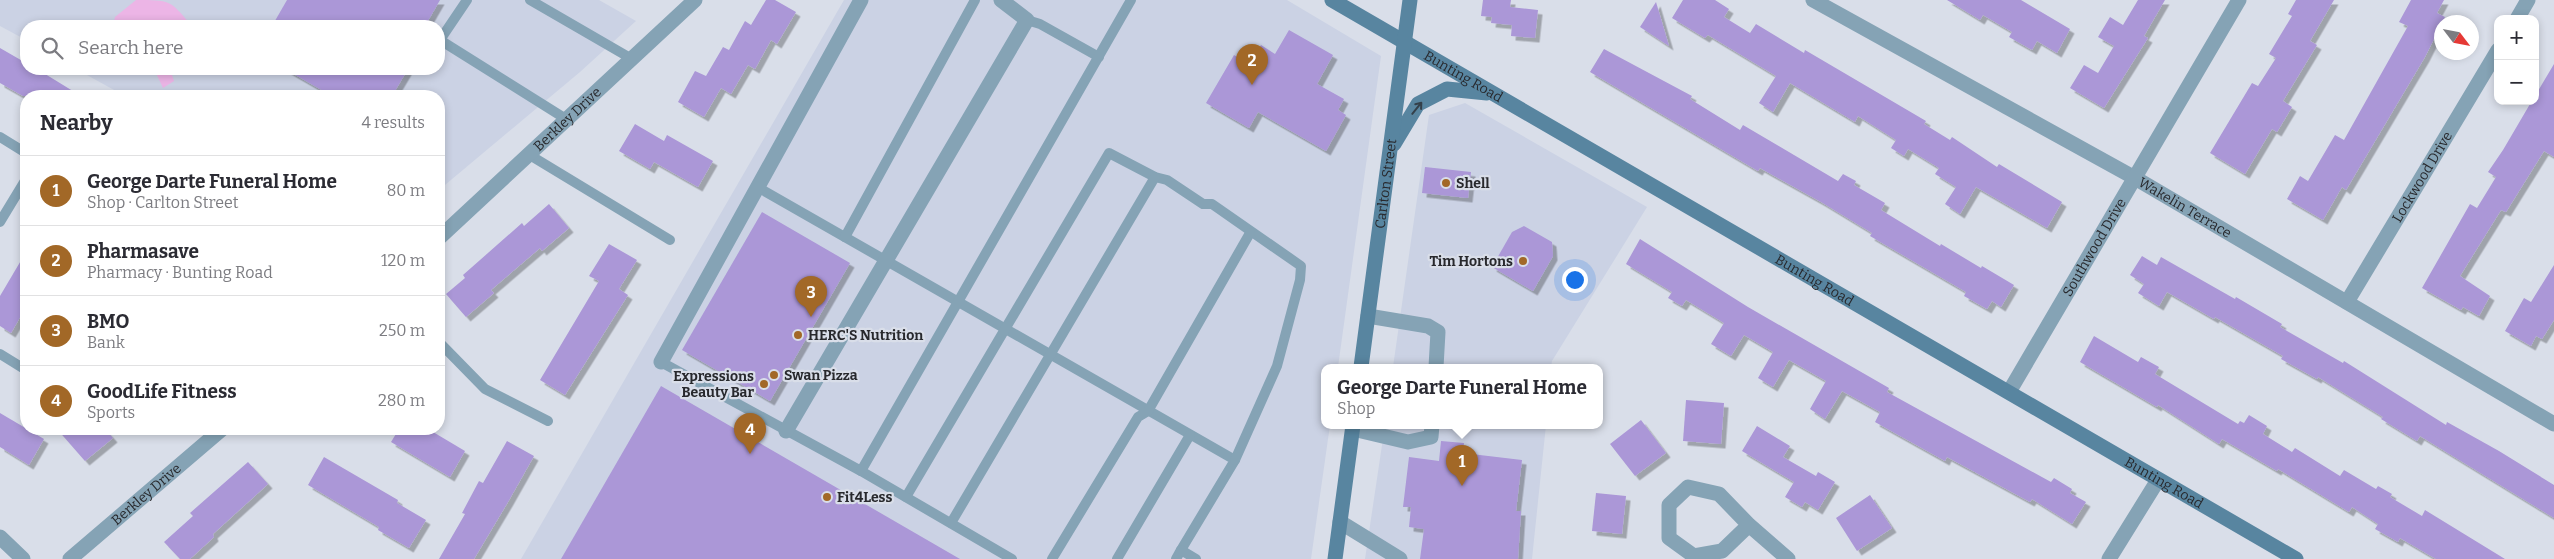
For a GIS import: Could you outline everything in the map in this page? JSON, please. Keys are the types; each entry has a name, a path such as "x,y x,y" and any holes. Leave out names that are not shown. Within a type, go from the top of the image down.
{"main road":[{"name":"Bunting Road","path":"1332,0 2296,559"},
{"name":"Carlton Street","path":"1361,364 1406,43 1410,0"},
{"path":"1391,149 1418,104 1447,89 1494,94"},
{"path":"1335,559 1353,429"}],"street":[{"name":"Berkley Drive","path":"445,232 695,0"},
{"path":"661,362 759,188 861,0"},
{"path":"786,431 1027,20 1001,0"},
{"name":"Wakelin Terrace","path":"1813,0 2135,178 2554,424"},
{"name":"Southwood Drive","path":"2009,392 2239,0"},
{"path":"2519,15 2528,0"},
{"name":"Lockwood Drive","path":"2347,302 2494,57"},
{"path":"1368,316 1428,326 1438,332 1436,364"},
{"path":"1360,429 1408,442 1432,437 1432,429"},
{"name":"Berkley Drive","path":"70,559 215,435"},
{"path":"2109,559 2158,480"},
{"path":"1749,525 1722,551 1694,556 1669,538 1669,506 1688,487 1718,494 1749,525 1788,559"},
{"path":"1340,522 1400,559"},
{"path":"0,537 23,559"}],"lane":[{"path":"445,33 467,0"},
{"path":"530,0 632,59"},
{"path":"844,237 975,0"},
{"path":"861,471 1131,0"},
{"path":"1027,20 1040,24 1099,57"},
{"path":"445,43 566,119"},
{"path":"0,138 20,150"},
{"path":"906,497 1109,153 1155,177 1167,180 1203,204 1212,204 1241,223 1250,233 1301,266 1300,280 1277,366 1235,460 1179,555 1196,559"},
{"path":"528,154 670,240"},
{"path":"951,523 1155,177"},
{"path":"759,188 1235,460"},
{"path":"0,222 20,189"},
{"path":"1052,559 1138,417 1148,411 1250,233"},
{"path":"445,348 485,388 548,421"},
{"path":"0,354 20,366"},
{"path":"661,362 861,471 1012,559"},
{"path":"1117,559 1190,435"}],"shaded area":[{"path":"0,0 599,0 636,21 580,72 445,185 445,90 114,90 87,75 445,75 445,20 20,20 20,37 0,26"},
{"path":"136,0 156,0 173,6 187,20 114,20 115,17"},
{"path":"844,0 1287,0 1381,56 1338,364 1321,364 1321,429 1329,429 1311,559 521,559"},
{"path":"157,75 172,75 174,81 163,88"},
{"path":"1465,103 1647,207 1552,364 1393,364 1429,115"},
{"path":"1384,429 1546,429 1532,559 1365,559"}],"building":[{"path":"287,0 440,0 428,20 275,20"},
{"path":"766,0 775,0 796,12 777,44 771,40 755,69 748,65 731,94 721,88 704,117 678,102 695,71 706,76 723,47 729,50 745,21 751,25"},
{"path":"1483,0 1511,0 1510,7 1538,10 1535,38 1511,36 1512,25 1491,23 1492,17 1481,16"},
{"path":"1683,0 1715,0 1729,9 1724,17 1750,33 1756,24 1804,53 1805,50 1926,121 1924,124 1950,140 1952,137 1997,167 1999,164 2062,202 2047,228 1976,187 1960,214 1945,204 1956,187 1935,174 1939,168 1908,149 1904,156 1891,148 1896,140 1858,116 1855,122 1790,83 1773,112 1759,103 1776,76 1708,35 1705,38 1672,18"},
{"path":"1947,0 2021,0 2070,29 2057,53 2037,41 2032,50 2009,37 2012,32 1983,15 1980,20"},
{"path":"2138,0 2165,0 2144,36 2148,38 2104,108 2070,88 2084,65 2098,73 2114,46 2098,37 2110,17 2123,25"},
{"path":"2296,0 2334,0 2310,41 2317,45 2283,101 2292,107 2277,132 2272,129 2245,174 2210,153 2252,83 2258,86 2276,58 2269,54 2292,16 2288,14"},
{"path":"2411,0 2444,0 2437,13 2441,15 2434,15 2434,39 2425,57 2346,190 2342,187 2323,220 2287,199 2300,176 2308,181 2335,135 2344,140 2408,26 2399,22"},
{"path":"1656,2 1669,46 1640,27"},
{"path":"1289,30 1333,55 1317,84 1344,99 1338,110 1346,115 1326,151 1258,112 1249,128 1206,103 1234,55 1250,65 1261,45 1275,54"},
{"path":"0,48 20,60 20,75 47,75 71,90 20,90 20,94 0,83"},
{"path":"1604,49 1692,96 1690,99 1740,130 1743,125 1838,181 1843,174 1856,181 1854,185 1885,203 1881,210 1940,246 1941,244 2014,285 2001,307 1992,301 1987,309 1964,296 1966,292 1870,236 1872,233 1821,202 1760,168 1758,171 1590,72"},
{"path":"2554,64 2554,157 2544,151 2506,212 2501,210 2460,276 2490,296 2479,316 2463,307 2461,310 2422,288 2470,204 2477,208 2496,177 2488,172 2529,105 2539,105 2539,89"},
{"path":"295,75 404,75 396,90 322,90"},
{"path":"635,124 664,141 667,135 713,161 698,187 654,162 650,169 619,151"},
{"name":"Shell","path":"1425,167 1471,172 1468,198 1422,193"},
{"path":"549,204 569,228 542,251 540,248 491,290 494,293 466,317 446,294 465,278 463,275 522,223 524,226"},
{"path":"762,212 850,263 770,401 682,350"},
{"name":"Tim Hortons","path":"1524,226 1552,242 1553,256 1533,291 1492,267 1512,232"},
{"path":"1640,239 1748,307 1889,388 1887,392 2051,482 2054,478 2072,489 2070,493 2086,502 2072,524 2032,499 2030,502 1947,457 1945,461 1875,422 1880,412 1842,391 1825,419 1810,409 1826,381 1789,360 1773,387 1758,378 1773,352 1744,335 1731,356 1711,344 1724,323 1686,300 1682,306 1668,298 1672,292 1626,264"},
{"path":"609,244 637,260 619,289 628,295 565,395 540,380 599,281 589,276"},
{"path":"2142,256 2157,265 2161,257 2235,299 2236,297 2282,324 2280,327 2343,363 2344,361 2446,425 2447,422 2554,485 2554,518 2420,436 2417,441 2381,419 2383,417 2318,377 2317,379 2281,359 2283,356 2215,317 2214,319 2167,292 2159,306 2138,293 2144,284 2130,275"},
{"path":"20,262 20,317 11,333 0,326 0,296"},
{"path":"2554,265 2554,320 2542,339 2536,336 2531,346 2505,331 2524,298 2531,302"},
{"path":"2094,336 2138,362 2141,357 2159,367 2155,374 2238,424 2240,421 2244,423 2249,415 2267,426 2263,434 2292,452 2295,448 2340,476 2344,470 2376,489 2378,486 2392,494 2390,497 2422,516 2425,510 2505,559 2436,559 2400,538 2398,542 2375,529 2378,524 2352,507 2349,512 2278,469 2277,471 2222,439 2219,444 2158,405 2157,407 2080,362"},
{"path":"661,386 960,559 561,559"},
{"path":"1686,400 1724,403 1721,444 1683,441"},
{"path":"0,413 20,425 20,435 37,435 44,439 29,465 0,447"},
{"path":"1641,420 1666,453 1635,476 1610,444"},
{"path":"1757,426 1790,446 1783,457 1816,476 1818,472 1835,482 1818,510 1805,502 1802,507 1785,497 1794,482 1742,451"},
{"path":"62,435 110,435 113,438 85,461"},
{"path":"395,435 438,435 465,451 450,477 391,442"},
{"path":"507,441 534,456 508,502 474,559 439,559 465,514 462,513 479,481 483,483"},
{"path":"1441,441 1464,443 1463,453 1522,460 1516,511 1521,511 1518,559 1420,559 1424,529 1409,527 1411,507 1403,507 1409,457 1439,461"},
{"path":"324,457 398,500 397,503 426,520 409,548 378,530 379,527 308,485"},
{"path":"248,462 268,484 213,534 214,537 190,559 180,559 164,542 193,516 190,513"},
{"path":"1596,493 1626,496 1622,534 1592,531"},
{"path":"1870,495 1892,528 1857,551 1836,518"}],"place":[{"name":"Pharmasave","path":"1252,85"},
{"name":"Shell","path":"1446,183"},
{"name":"Tim Hortons","path":"1523,261"},
{"name":"BMO","path":"811,317"},
{"name":"HERC'S Nutrition","path":"798,335"},
{"name":"Swan Pizza","path":"774,375"},
{"name":"Expressions Beauty Bar","path":"764,384"},
{"name":"GoodLife Fitness","path":"750,454"},
{"name":"George Darte Funeral Home","path":"1462,486"},
{"name":"Fit4Less","path":"827,497"}]}
